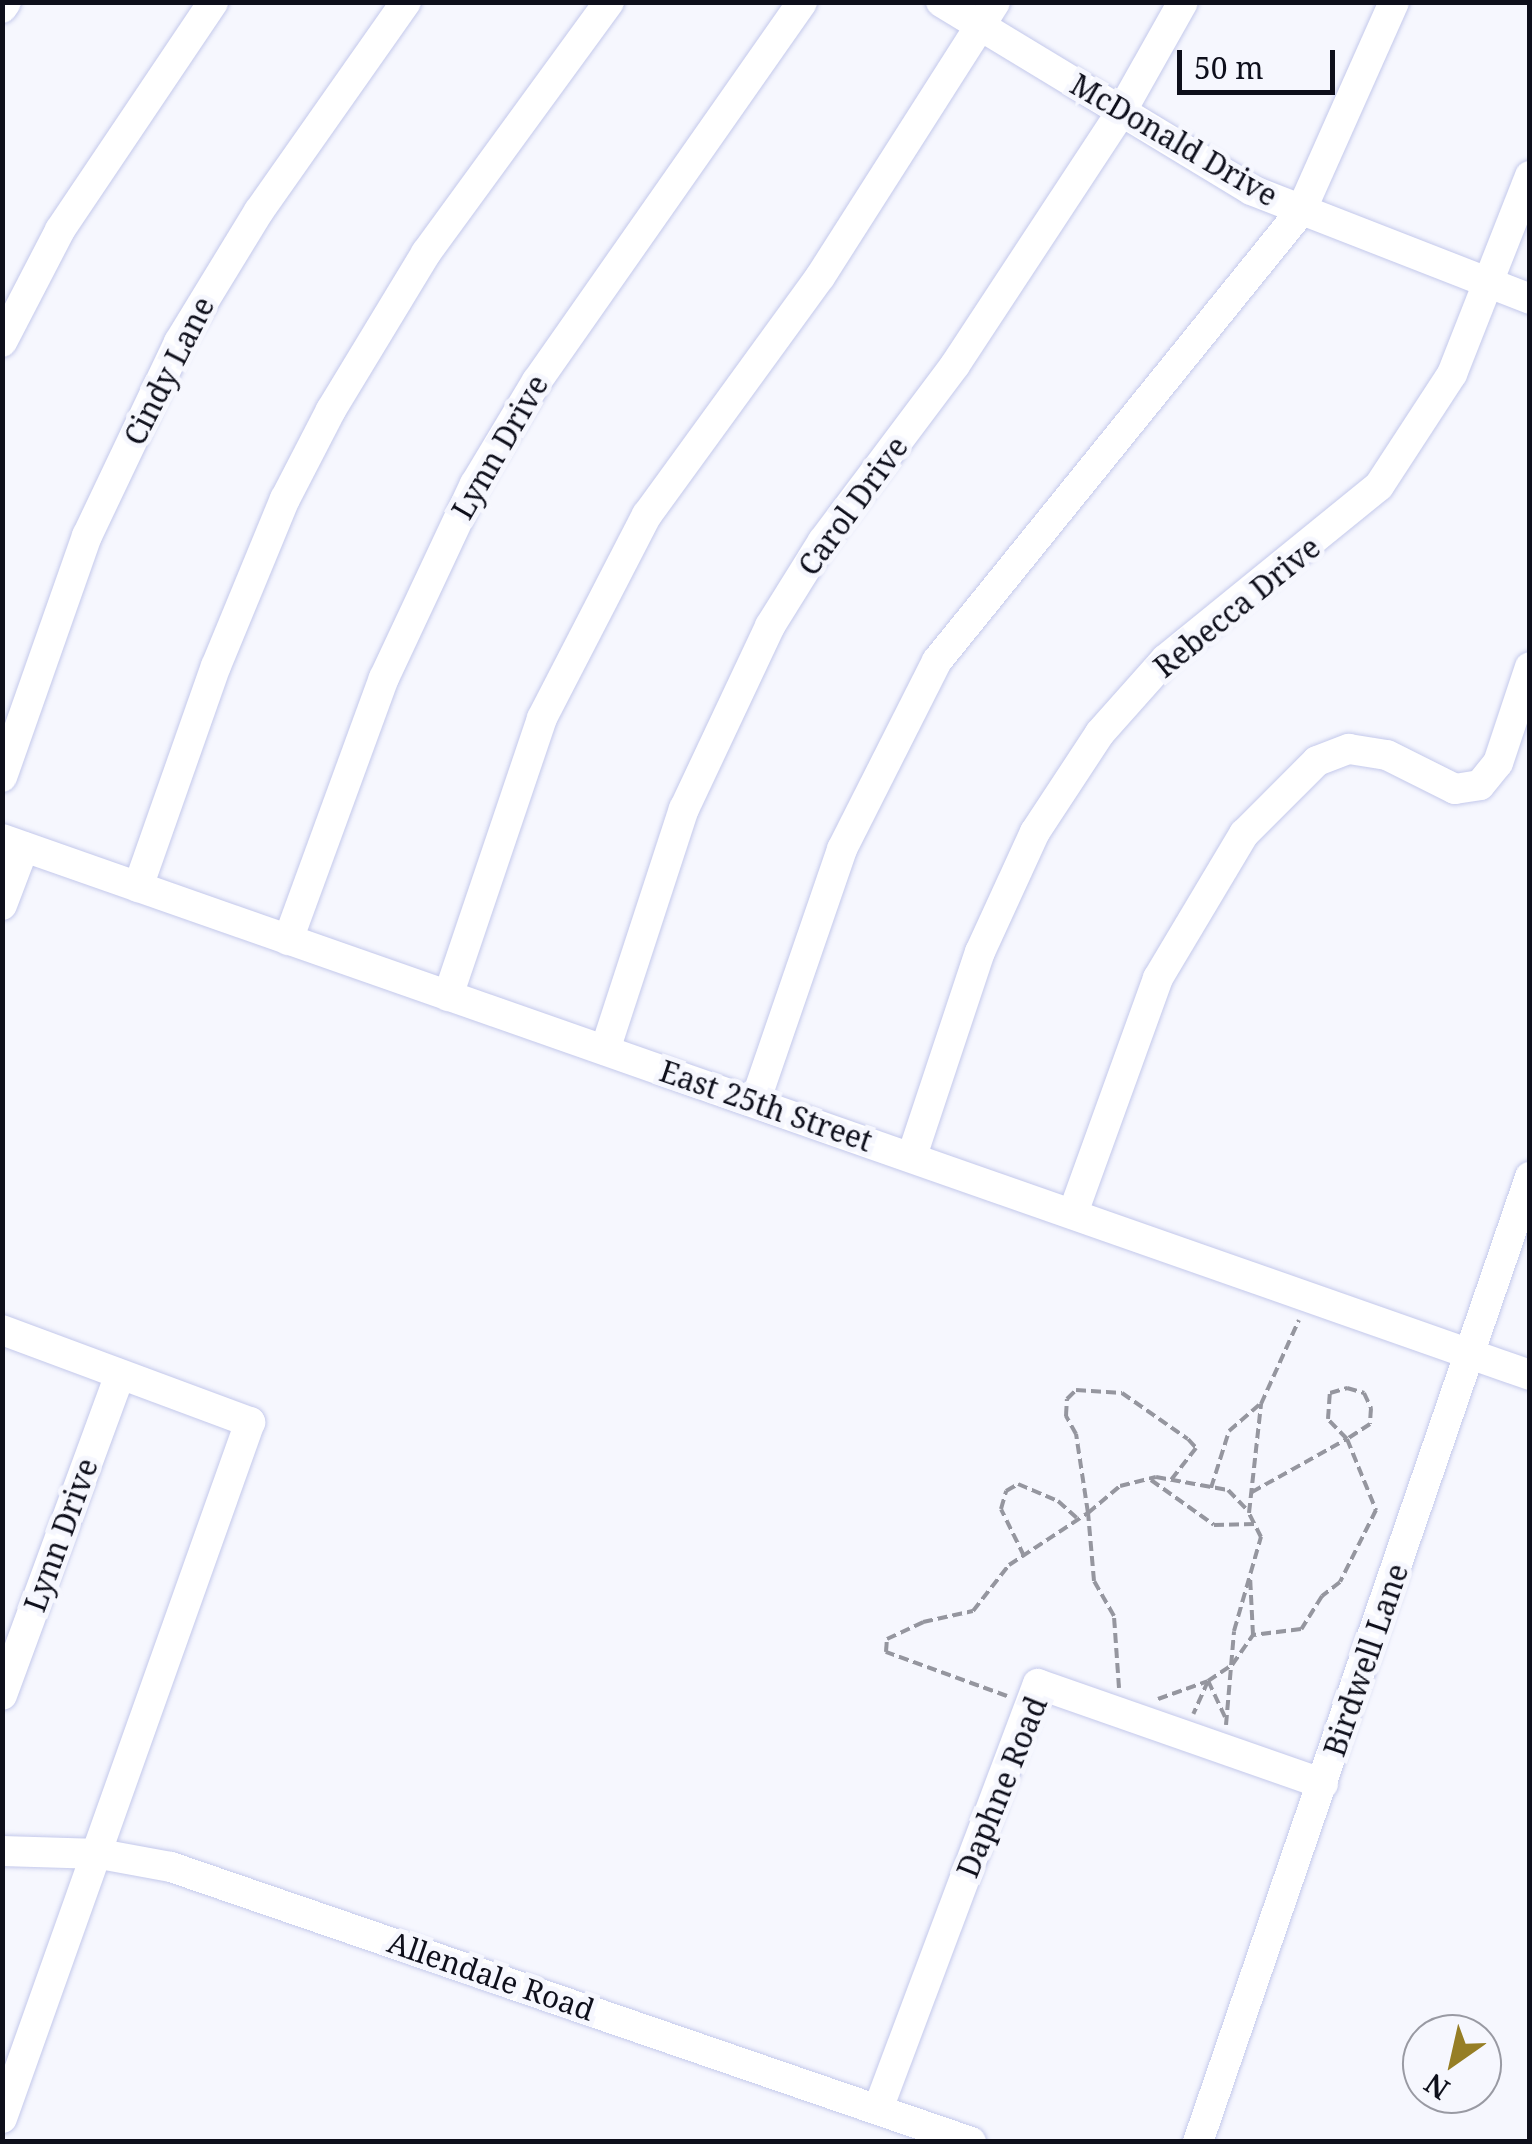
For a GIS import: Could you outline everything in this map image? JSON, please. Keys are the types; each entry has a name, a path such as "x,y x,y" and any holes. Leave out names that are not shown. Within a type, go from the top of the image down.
{"street":[{"path":"2,342 60,230 213,2"},
{"name":"Cindy Lane","path":"2,777 87,536 179,342 259,210 406,2"},
{"path":"138,887 222,649 285,498 331,410 426,253 609,2"},
{"name":"Lynn Drive","path":"288,940 384,678 475,484 537,381 802,2"},
{"name":"McDonald Drive","path":"942,2 988,14 1120,112 1250,190 1530,299"},
{"name":"Carol Drive","path":"605,1050 684,809 770,626 823,542 955,365 1120,112 1183,2"},
{"path":"756,1102 842,849 936,661 1300,211 1394,2"},
{"path":"448,996 542,718 648,515 820,277 988,14"},
{"name":"Rebecca Drive","path":"912,1156 980,952 1035,832 1089,750 1166,658 1379,486 1452,374 1492,286 1530,176"},
{"path":"1074,1213 1158,978 1222,865 1257,819 1317,761 1349,749 1387,755 1455,790 1470,790 1498,763 1530,667"},
{"path":"2,905 13,843"},
{"name":"East 25th Street","path":"13,843 1530,1375"},
{"name":"Birdwell Lane","path":"1198,2142 1473,1356 1530,1176"},
{"path":"2,1330 250,1422 2,2118"},
{"name":"Lynn Drive","path":"2,1694 120,1375"},
{"name":"Daphne Road","path":"878,2109 1038,1684 1323,1784"},
{"name":"Allendale Road","path":"2,1851 97,1854 171,1867 971,2142"}],"path":[{"path":"1250,1513 1261,1404 1306,1296"},
{"path":"1252,1492 1347,1439 1370,1424 1371,1408 1364,1393 1347,1388 1330,1393 1328,1419 1347,1439 1376,1510 1362,1547 1301,1628 1253,1635"},
{"path":"1118,1713 1114,1616 1094,1581 1088,1513 1076,1434 1066,1416 1067,1399 1076,1390 1122,1393 1188,1440 1196,1448 1171,1480"},
{"path":"1211,1488 1229,1430 1261,1404"},
{"path":"1150,1479 1214,1525 1255,1524"},
{"path":"1030,1704 886,1652 887,1639 899,1630 973,1611 1024,1556 1120,1486 1150,1479 1211,1488 1241,1498 1261,1536 1249,1575 1232,1665 1227,1719 1215,1747"},
{"path":"1024,1556 1000,1509 1006,1491 1018,1484 1058,1501 1077,1518"},
{"path":"1227,1719 1208,1682 1232,1665 1253,1635 1249,1575"},
{"path":"1215,1747 1227,1719"}]}
